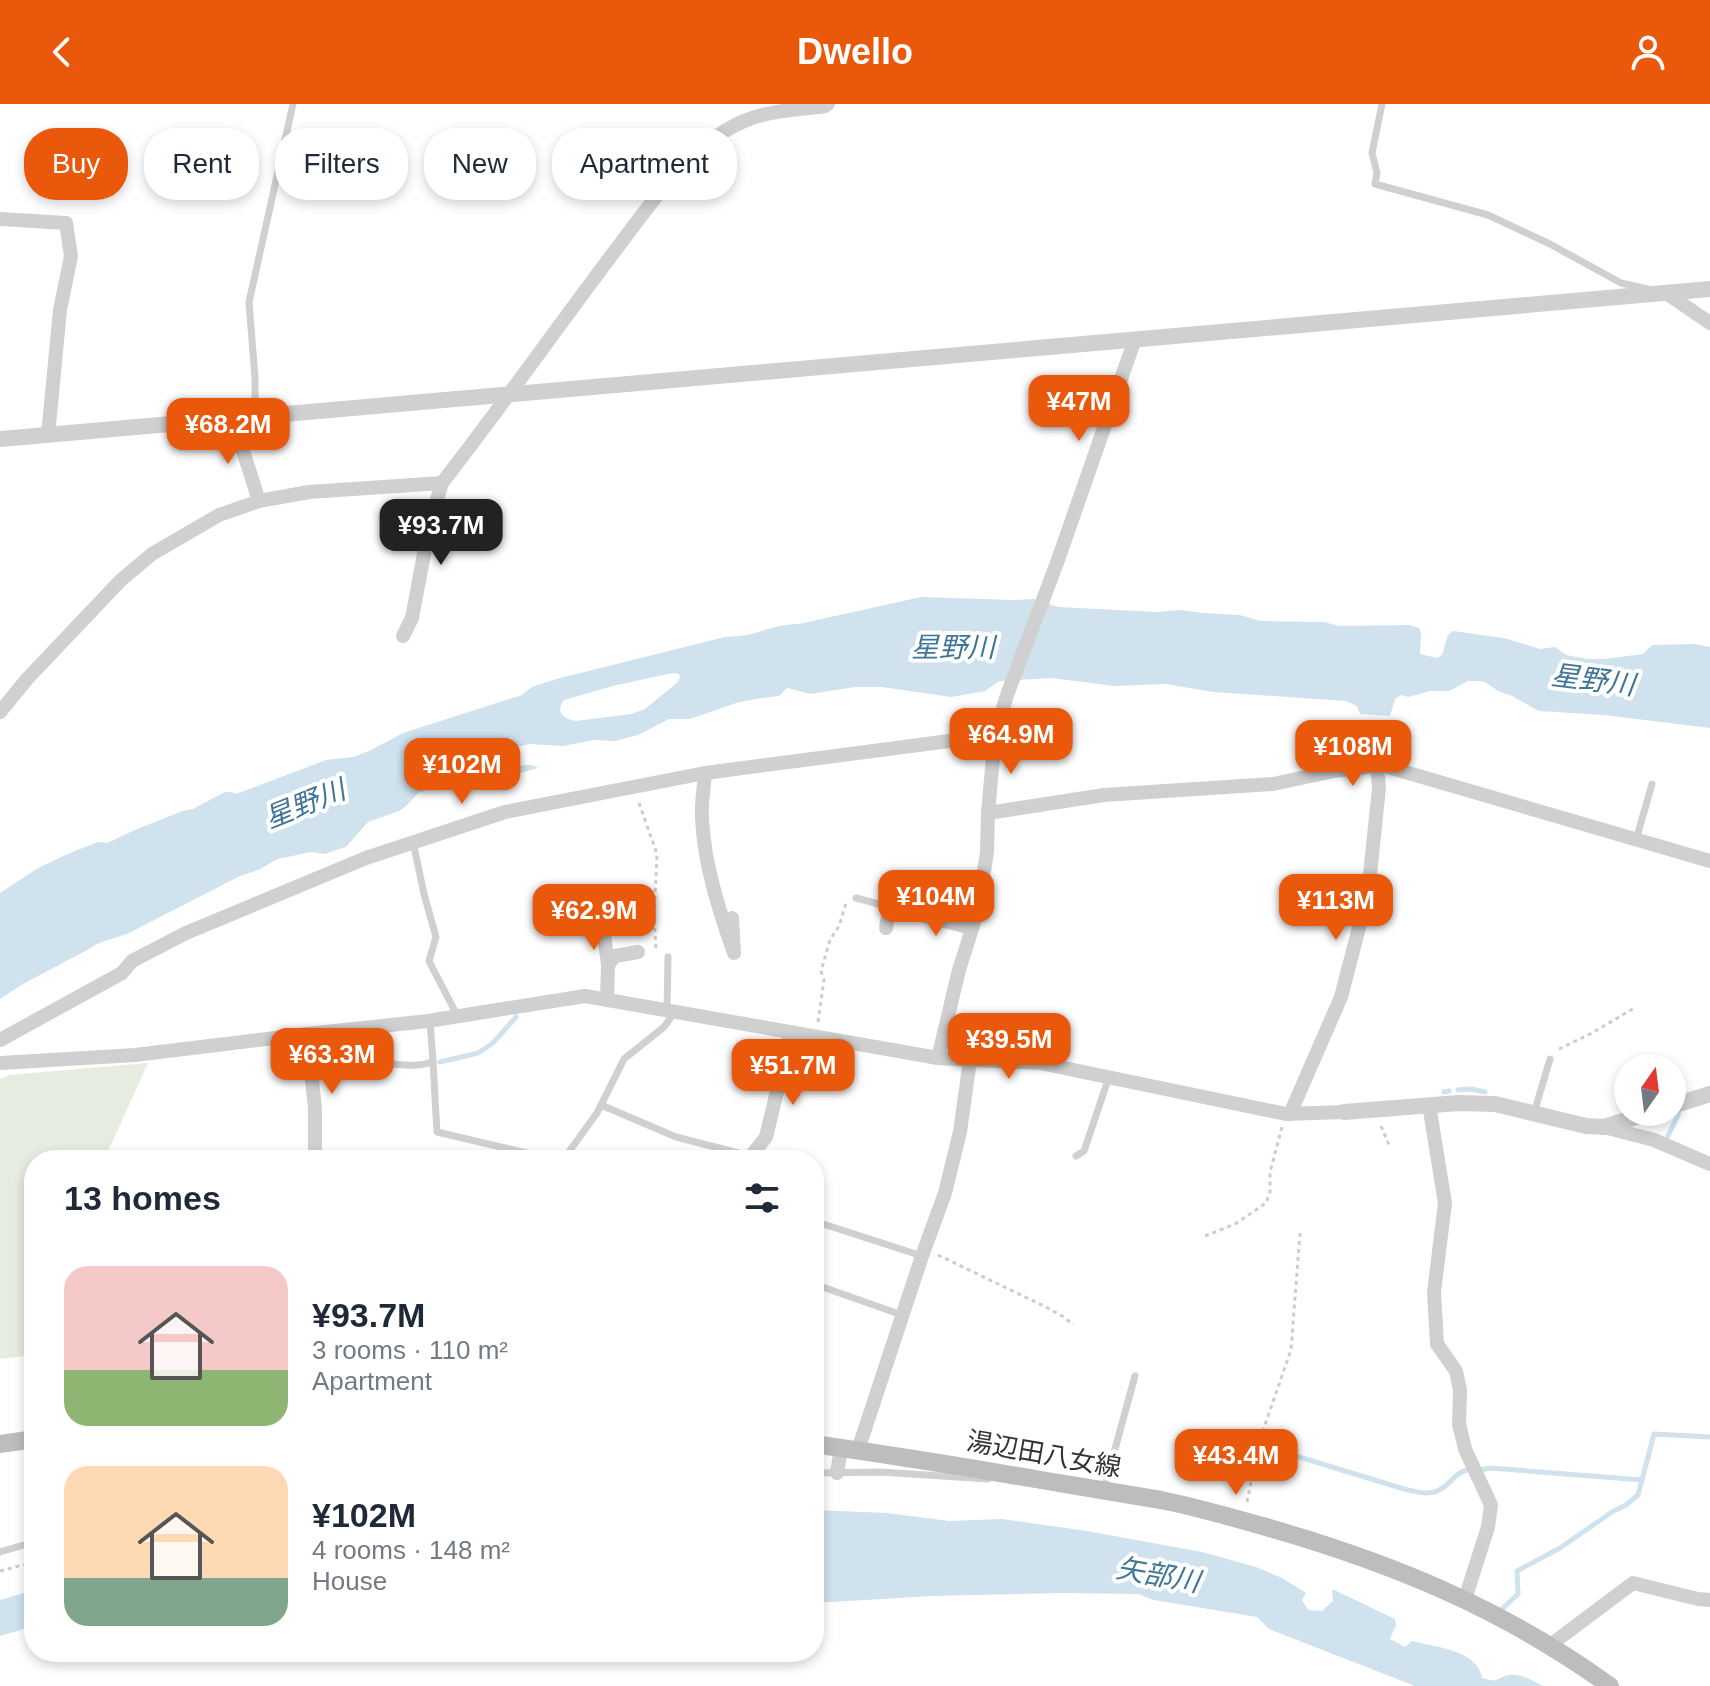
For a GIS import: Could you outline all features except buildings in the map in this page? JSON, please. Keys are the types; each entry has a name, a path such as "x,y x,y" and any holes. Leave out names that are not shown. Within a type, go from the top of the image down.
{"main road":[{"path":"0,1444 24,1440"},
{"name":"湯辺田八女線","path":"824,1445 1162,1500 1311,1540 1393,1568 1502,1617 1610,1686"}],"street":[{"path":"403,636 412,618 430,522 442,483 640,217 690,158 716,136 748,119 828,104"},
{"path":"0,219 66,223 71,256 60,310 48,435"},
{"path":"0,439 1710,289"},
{"path":"1666,293 1710,323"},
{"path":"938,1058 959,970 978,910 987,852 995,735 1135,339"},
{"path":"233,419 259,501"},
{"path":"0,712 121,580 152,554 219,515 259,501 309,492 442,483"},
{"path":"0,1040 122,973 132,961 186,933 366,858 505,812 705,773 995,735"},
{"path":"988,813 1104,795 1273,784 1381,765 1710,861"},
{"path":"1288,1114 1341,997 1368,893 1379,788 1377,766"},
{"path":"705,773 702,815 706,855 734,953 732,918"},
{"path":"600,904 608,965 607,1000"},
{"path":"886,928 890,907 972,928"},
{"path":"608,965 615,956 638,952"},
{"path":"0,1063 135,1055 430,1021 585,996 938,1058 1040,1063 1288,1114 1459,1103 1495,1104 1654,1140 1710,1164"},
{"path":"756,1150 766,1137 791,1033"},
{"path":"307,1034 315,1108 315,1150"},
{"path":"837,1473 850,1449 902,1315 945,1193 960,1132 970,1060"},
{"path":"1686,1102 1710,1094"},
{"path":"1429,1105 1445,1203 1434,1292 1437,1344 1456,1371 1460,1390 1459,1424 1465,1449 1491,1505 1488,1527 1465,1599"},
{"path":"1604,1127 1614,1124"},
{"path":"1549,1646 1633,1583 1710,1600"}],"lane":[{"path":"255,406 249,302 293,104"},
{"path":"1382,104 1372,153 1377,173 1375,184 1488,215 1550,244 1621,283 1666,293"},
{"path":"1636,840 1652,784"},
{"path":"413,842 436,937 429,961 458,1017"},
{"path":"856,898 890,907"},
{"path":"570,1150 601,1105 624,1059 664,1027 671,1012 668,957"},
{"path":"430,1021 437,1132 514,1150"},
{"path":"1534,1113 1550,1059"},
{"path":"310,1069 373,1063 406,1067 433,1062"},
{"path":"1076,1156 1084,1151 1109,1077"},
{"path":"601,1105 676,1137 722,1150"},
{"path":"824,1224 923,1252"},
{"path":"824,1288 902,1315"},
{"path":"1103,1491 1135,1376"},
{"path":"824,1473 880,1472 969,1479 1032,1479"},
{"path":"0,1552 24,1545"}],"path":[{"path":"633,787 657,854 656,948"},
{"path":"815,1037 824,980 821,971 830,940 839,926 846,902 856,898"},
{"path":"1550,1059 1556,1051 1636,1007"},
{"path":"1382,1109 1380,1124 1389,1145"},
{"path":"1205,1236 1235,1224 1266,1203 1270,1192 1270,1172 1288,1114"},
{"path":"1244,1521 1259,1442 1291,1350 1300,1233"},
{"path":"923,1252 1046,1307 1073,1325"},
{"path":"0,1571 24,1565"}],"shaded area":[{"path":"148,1063 109,1150 24,1150 24,1356 0,1359 0,1079 10,1075"}],"water":[{"name":"星野川","path":"921,597 1034,599 1058,607 1156,612 1180,610 1240,615 1261,621 1324,622 1339,626 1410,625 1421,632 1420,654 1437,658 1442,655 1448,635 1453,631 1504,638 1540,649 1555,647 1566,655 1587,659 1643,654 1652,645 1694,644 1710,647 1710,728 1604,715 1539,711 1479,681 1468,681 1449,691 1430,691 1408,697 1401,695 1395,699 1390,716 1360,714 1357,706 1346,701 1213,692 1166,684 1115,686 1051,678 999,681 985,691 951,697 882,687 855,687 810,694 787,688 779,696 736,703 690,719 669,719 638,735 615,741 594,740 563,746 529,744 514,748 506,754 503,767 529,765 538,768 491,781 463,778 418,793 399,811 368,822 346,847 324,854 311,852 278,859 127,934 99,943 0,999 0,893 38,868 98,842 107,843 193,809 225,792 236,794 326,760 353,757 403,733 522,695 532,687 556,679 725,637","holes":["679,674 678,682 645,709 631,714 576,721 567,719 560,711 564,700 613,686"]},
{"name":"矢部川","path":"824,1510 887,1513 949,1521 1002,1519 1202,1552 1256,1567 1282,1578 1306,1593 1302,1600 1308,1610 1322,1611 1333,1601 1332,1589 1395,1619 1396,1625 1390,1639 1405,1647 1412,1641 1454,1651 1473,1661 1482,1678 1495,1680 1518,1675 1543,1686 1415,1686 1269,1629 1257,1617 1154,1600 1138,1594 932,1596 824,1602"},
{"path":"24,1593 24,1629 0,1636 0,1600"}],"waterway":[{"path":"440,1062 478,1053 493,1043 516,1017"},
{"path":"1458,1090 1485,1092"},
{"path":"1444,1092 1449,1091"},
{"path":"1666,1140 1673,1126"},
{"path":"1501,1610 1518,1594 1517,1571 1560,1548 1638,1495 1654,1434 1710,1437"},
{"path":"1273,1449 1419,1492 1439,1490 1467,1470"},
{"path":"1480,1470 1490,1468 1642,1480"}]}
